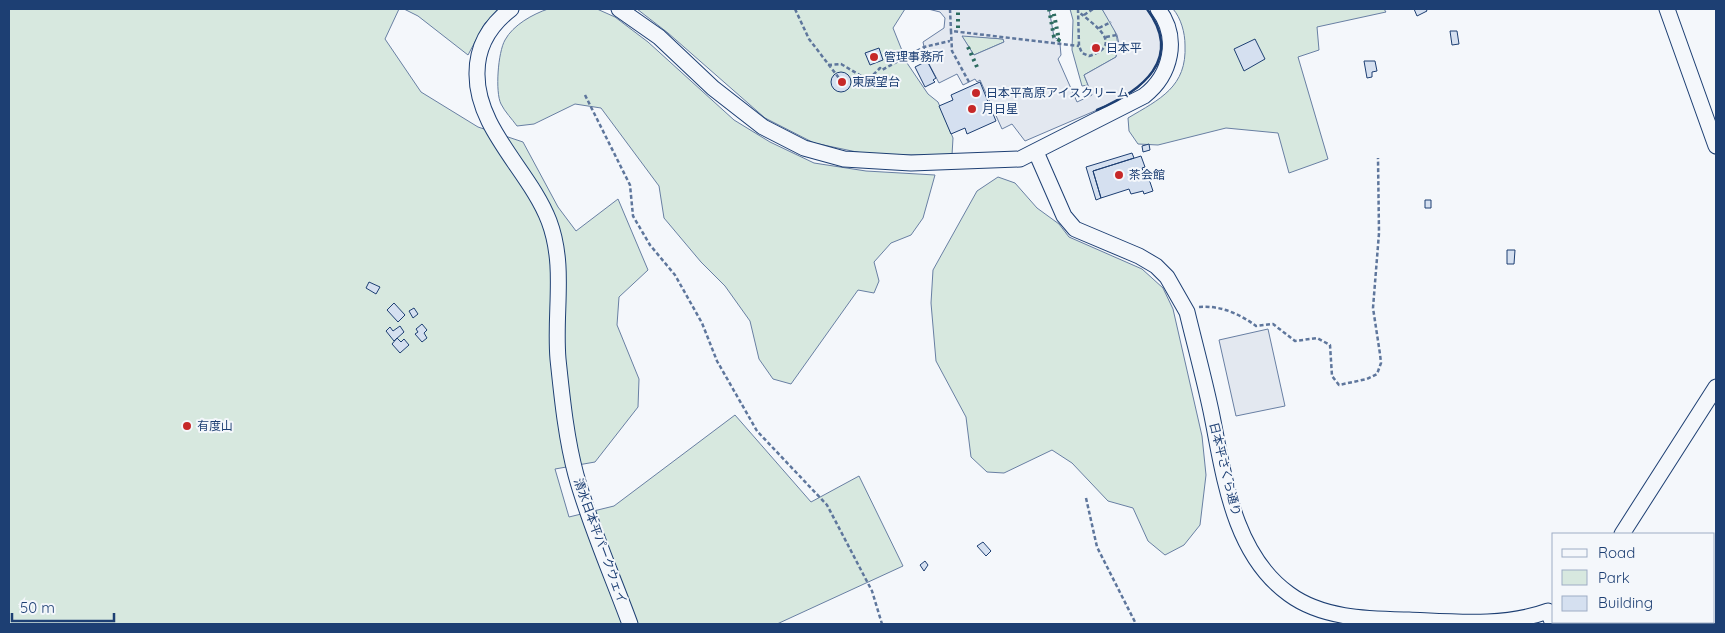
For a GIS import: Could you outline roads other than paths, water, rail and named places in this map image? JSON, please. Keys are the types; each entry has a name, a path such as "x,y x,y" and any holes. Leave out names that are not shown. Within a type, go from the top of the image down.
{"street":[{"name":"清水日本平パークウェイ","path":"511,9 493,25 483,42 476,73 478,89 488,117 539,200 556,241 559,258 558,357 569,440 587,508 630,624"},
{"path":"619,9 659,37 736,108 782,138 822,154 868,162 911,163 1003,162 1020,159 1144,96 1155,88 1163,77 1171,45 1170,29 1158,9"},
{"path":"1667,13 1716,146"},
{"name":"日本平さくら通り","path":"1036,152 1064,216 1075,229 1139,256 1156,266 1167,277 1185,308 1236,516 1260,565 1290,595 1312,606 1359,618 1488,621 1552,614"},
{"path":"1623,533 1716,387"}],"place":[{"name":"日本平","path":"1096,48"},
{"name":"管理事務所","path":"874,57"},
{"name":"東展望台","path":"842,82"},
{"name":"日本平高原アイスクリーム","path":"976,93"},
{"name":"月日星","path":"972,109"},
{"name":"茶会館","path":"1119,175"},
{"name":"有度山","path":"187,426"}]}
